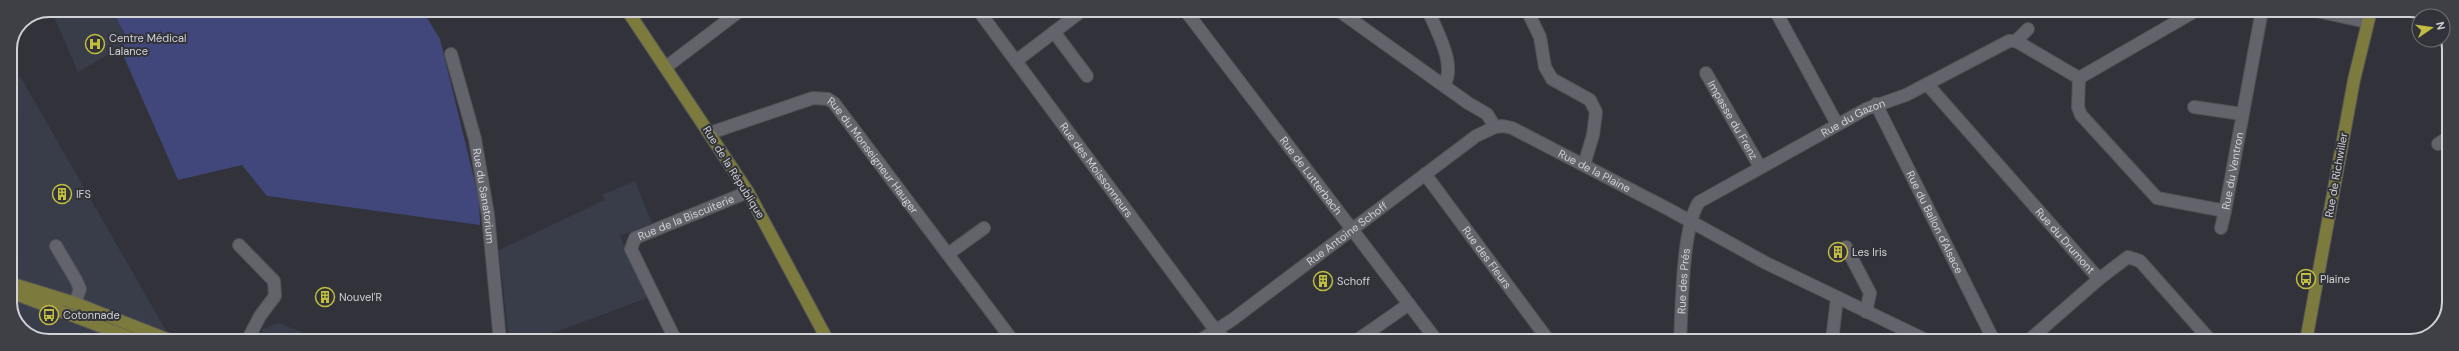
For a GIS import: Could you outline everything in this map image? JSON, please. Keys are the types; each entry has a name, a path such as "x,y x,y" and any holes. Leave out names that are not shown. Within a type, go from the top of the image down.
{"main road":[{"name":"Rue de la République","path":"632,17 748,192 824,334"},
{"name":"Rue de Richwiller","path":"2307,334 2354,80 2369,17"},
{"path":"17,284 75,303 154,334"},
{"path":"17,295 121,334"}],"street":[{"path":"666,67 732,17"},
{"name":"Rue des Moissonneurs","path":"983,17 1219,334"},
{"path":"1016,61 1074,17"},
{"name":"Rue de Lutterbach","path":"1190,17 1432,334"},
{"path":"1348,17 1487,114 1495,127"},
{"path":"1431,17 1445,53 1447,80 1444,85"},
{"path":"1530,17 1540,37 1545,67 1552,78 1590,100 1596,112 1593,135 1584,165"},
{"path":"1778,17 1837,124"},
{"path":"2016,41 2079,78 2185,17"},
{"name":"Rue du Ventron","path":"2079,78 2078,107 2081,115 2157,198 2225,211 2261,17"},
{"path":"2344,17 2367,22"},
{"name":"Rue du Gazon","path":"1690,221 1693,211 1699,202 1760,167 1876,104 1906,95 2009,41 2016,41 2028,29"},
{"path":"1054,32 1087,76"},
{"name":"Rue du Sanatorium","path":"451,54 475,139 488,215 499,334"},
{"name":"Impasse du Frenz","path":"1706,73 1760,167"},
{"name":"Rue du Drumont","path":"1927,84 2098,279 2128,257 2140,261 2205,334"},
{"name":"Rue du Monseigneur Hauger","path":"710,133 813,98 828,99 839,109 1008,334"},
{"name":"Rue du Ballon d'Alsace","path":"1876,104 1991,334"},
{"path":"2194,107 2242,114"},
{"name":"Rue de la Plaine","path":"1495,127 1503,126 1512,128 1690,221 1766,264 1913,334"},
{"name":"Rue Antoine Schoff","path":"1209,334 1482,132 1495,127"},
{"path":"2438,144 2442,141"},
{"name":"Rue des Fleurs","path":"1425,174 1544,334"},
{"name":"Rue de la Biscuiterie","path":"673,334 631,249 635,238 748,192"},
{"path":"2222,228 2225,211"},
{"name":"Rue des Prés","path":"1681,334 1690,221"},
{"path":"948,254 984,228"},
{"path":"239,245 274,281 276,289 275,296 260,316 250,334"},
{"path":"56,246 80,289 71,315"},
{"path":"1846,247 1870,293 1866,312"},
{"path":"2036,334 2098,279"},
{"path":"1833,334 1838,298"},
{"path":"1366,334 1409,304"}],"shaded area":[{"name":"Centre Médical Lalance","path":"54,17 116,17 128,40 120,48 78,72"},
{"path":"116,17 426,17 440,39 479,199 480,225 267,196 242,165 178,180 120,48 128,40"},
{"path":"20,76 168,334 45,334 33,330 21,318 17,304 17,77"},
{"path":"635,181 652,223 620,236 647,298 550,334 508,334 499,250 605,200 602,195"},
{"path":"279,323 306,334 261,334 263,329"}],"place":[{"name":"Centre Médical Lalance","path":"95,44"},
{"name":"IFS","path":"62,194"},
{"name":"Les Iris","path":"1838,252"},
{"name":"Plaine","path":"2306,279"},
{"name":"Schoff","path":"1323,281"},
{"name":"Nouvel'R","path":"325,297"},
{"name":"Cotonnade","path":"49,315"}]}
